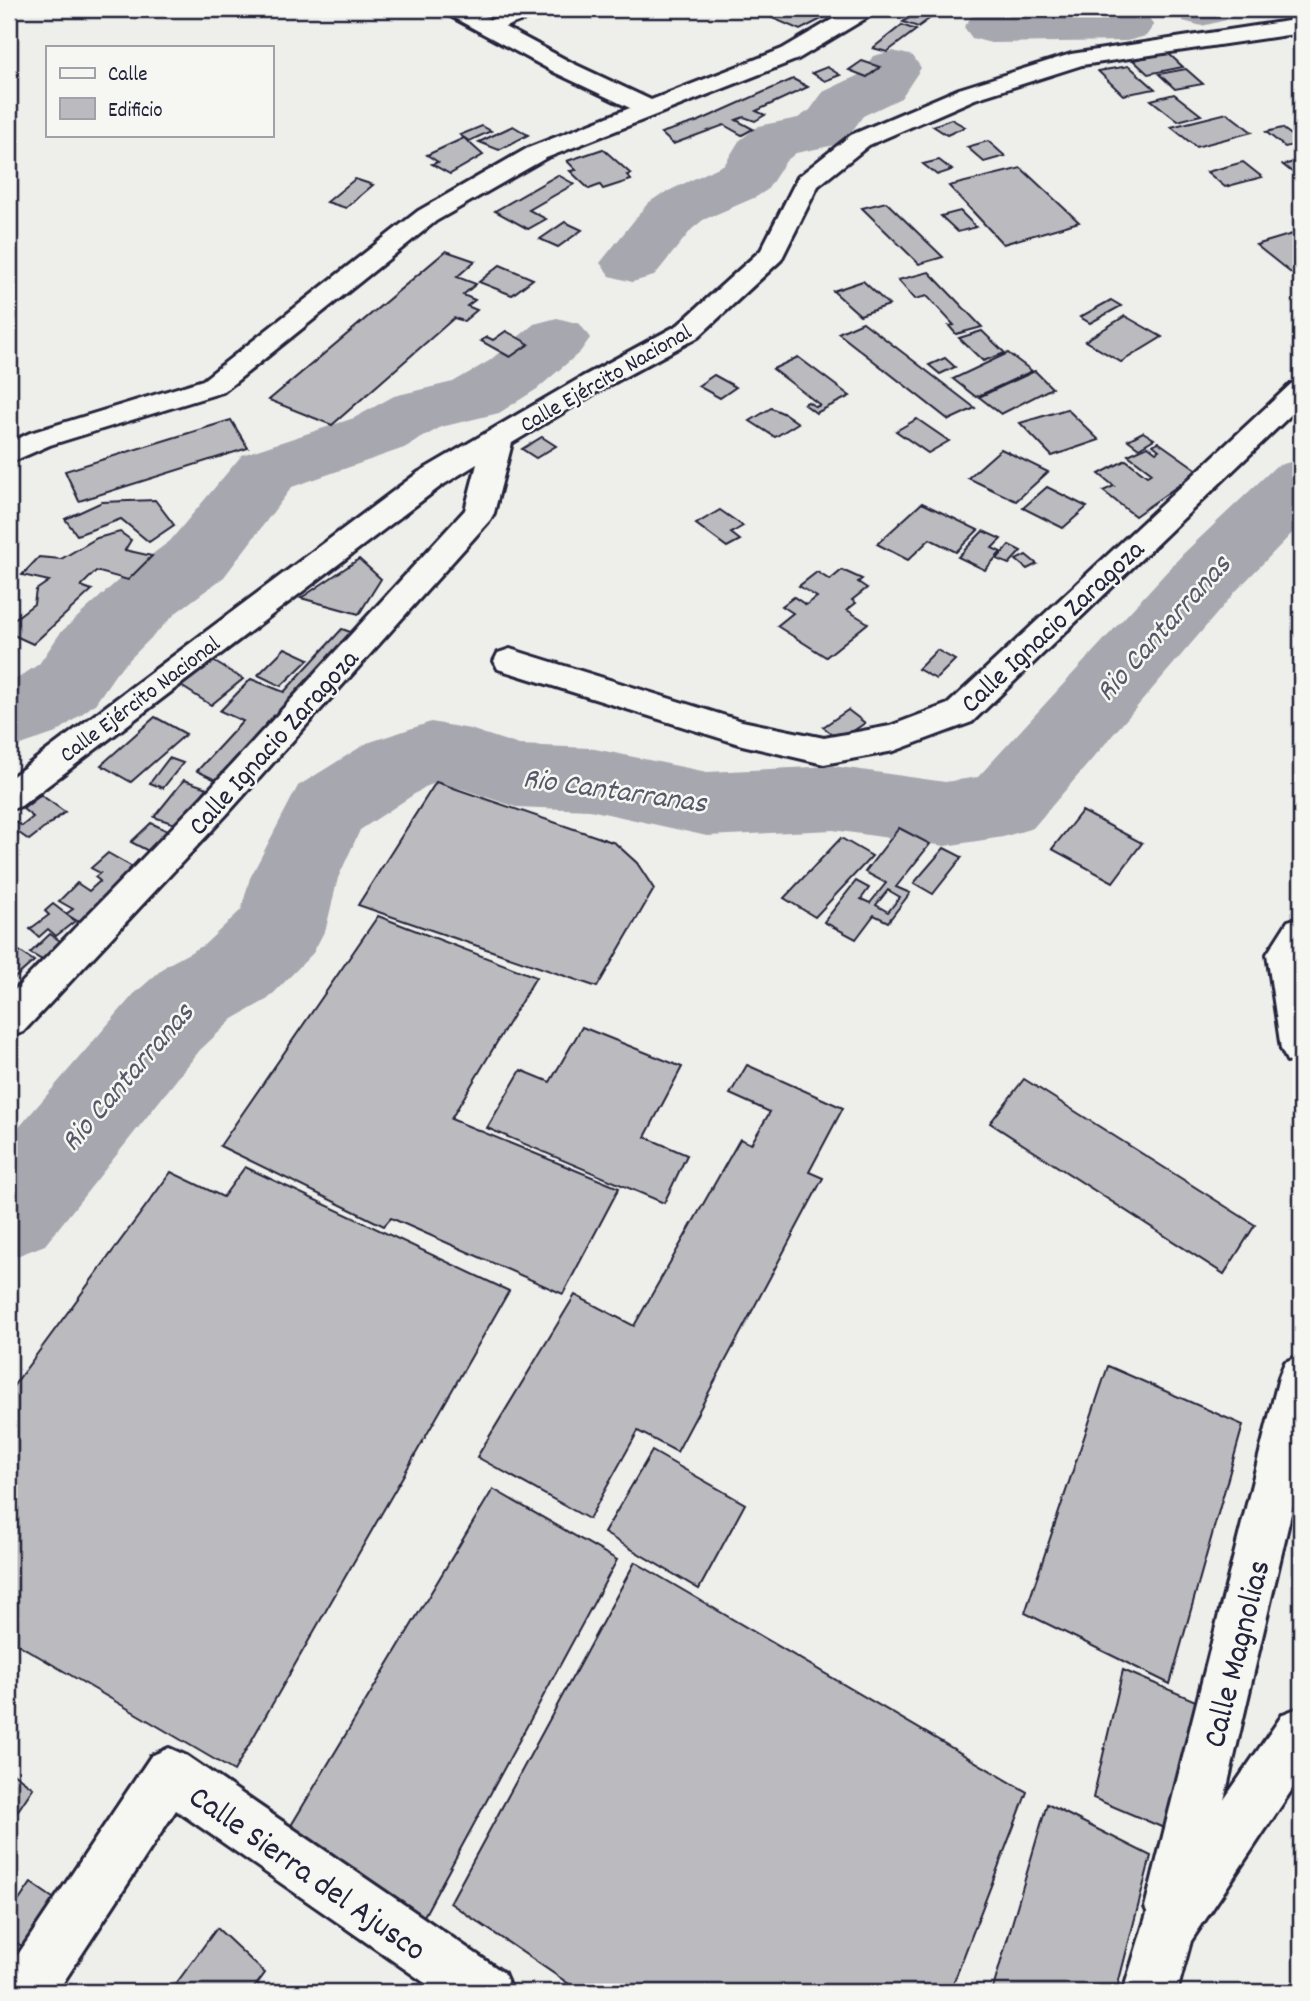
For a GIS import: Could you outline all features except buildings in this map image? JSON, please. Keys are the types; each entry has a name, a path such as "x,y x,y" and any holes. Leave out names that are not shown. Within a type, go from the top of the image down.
{"street":[{"path":"455,9 652,110"},
{"path":"9,454 40,439 213,386 427,216 537,153 790,54 865,9"},
{"name":"Calle Ejército Nacional","path":"9,797 430,479 688,331 772,254 807,182 860,140 967,94 1079,59 1301,26"},
{"name":"Calle Ignacio Zaragoza","path":"510,661 742,733 824,751 894,738 960,713 1301,390"},
{"name":"Calle Ignacio Zaragoza","path":"9,1021 215,805 479,513 499,438"},
{"path":"1301,932 1286,954 1301,1049"},
{"name":"Calle Magnolias","path":"1150,1992 1301,1377"},
{"path":"1167,1929 1301,1732"},
{"name":"Calle Sierra del Ajusco","path":"24,1992 169,1774 485,1992"}],"lane":[{"path":"488,27 537,9"}],"waterway":[{"name":"Rio Cantarranas","path":"1202,10 1207,9"},
{"name":"Rio Cantarranas","path":"991,27 1127,25"},
{"name":"Rio Cantarranas","path":"632,263 670,216 694,201 735,185 755,167 760,153 779,138 815,133 830,122 843,104 881,86 893,68"},
{"name":"Rio Cantarranas","path":"9,719 27,712 67,684 89,652 150,594 197,559 267,471 379,433 418,411 475,398 513,375 557,338"},
{"name":"Rio Cantarranas","path":"9,1213 167,1022 200,992 236,972 281,928 294,878 328,809 396,765 431,753 470,760 516,776 590,779 707,804 833,798 945,814 1003,805 1210,572 1301,482"}]}
